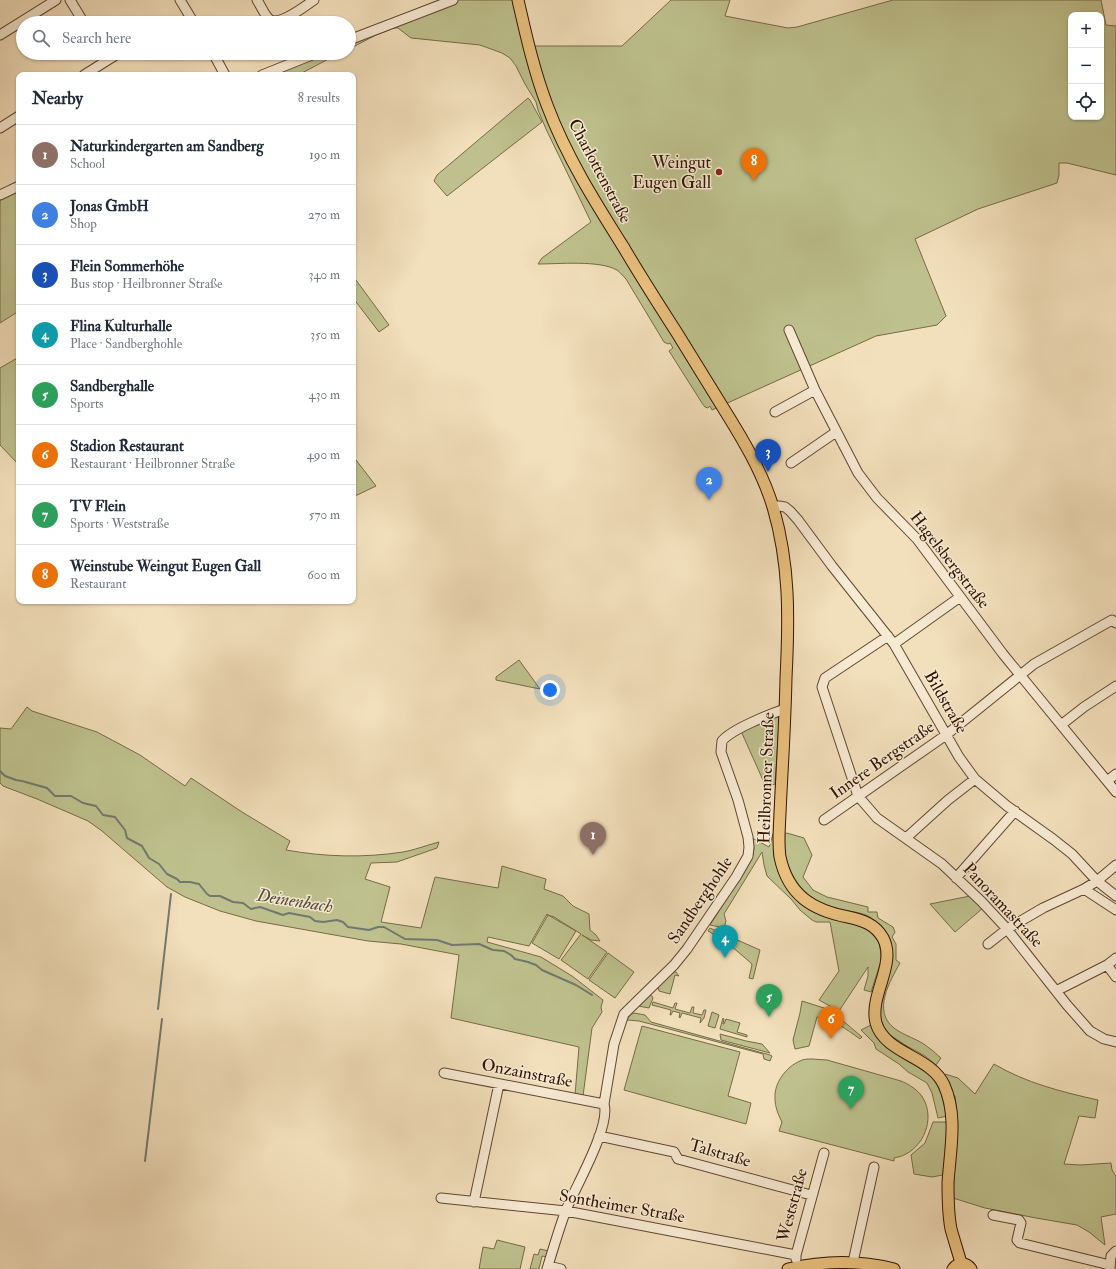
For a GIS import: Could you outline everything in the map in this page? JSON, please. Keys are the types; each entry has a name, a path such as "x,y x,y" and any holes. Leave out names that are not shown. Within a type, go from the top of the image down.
{"main road":[{"name":"Charlottenstraße","path":"518,0 534,67 560,136 596,205 684,343"},
{"name":"Heilbronner Straße","path":"684,343 760,472 772,506 784,556 787,582 788,623 779,836 780,857 791,885 811,905 826,912 858,919 870,924 884,939 887,950 886,962 874,1014 882,1035 892,1044 926,1064 939,1076 944,1084 950,1104 952,1120 948,1184 949,1211 951,1228 962,1267"},
{"path":"792,1268 831,1266 853,1262 894,1269"}],"street":[{"path":"30,16 56,0"},
{"path":"70,0 80,16"},
{"path":"180,0 190,16"},
{"path":"257,0 268,16"},
{"path":"288,16 314,0"},
{"path":"356,37 453,0"},
{"path":"0,35 16,25"},
{"path":"88,72 102,60"},
{"path":"217,60 223,72"},
{"path":"270,72 300,60"},
{"path":"0,128 16,118"},
{"path":"0,195 16,187"},
{"name":"Hagelsbergstraße","path":"789,330 815,390 858,473 877,498 917,539 1003,654 1021,674 1116,792"},
{"path":"775,412 815,390"},
{"path":"791,463 836,432"},
{"name":"Bildstraße","path":"772,506 779,506 790,511 798,520 832,566 894,644 959,757 975,779 984,788 1053,838 1116,896"},
{"path":"894,644 960,597"},
{"name":"Innere Bergstraße","path":"824,820 946,735 1034,664 1112,620 1116,623"},
{"path":"858,796 822,687 825,678 888,636"},
{"path":"1061,725 1084,707 1116,686"},
{"name":"Sandberghohle","path":"604,1104 614,1044 624,1014 677,962 743,868 748,856 748,837 738,800 721,752 722,741 732,733 771,714 785,709"},
{"path":"1107,781 1116,774"},
{"path":"906,838 948,800 975,779"},
{"name":"Panoramastraße","path":"858,796 877,818 942,864 982,902 1007,929 1071,1010 1090,1031 1116,1042"},
{"path":"956,878 1015,811"},
{"path":"988,944 1007,929 1043,908 1098,881 1116,865"},
{"path":"1084,889 1116,910"},
{"path":"1056,991 1107,965 1116,958"},
{"path":"1107,965 1116,977"},
{"name":"Onzainstraße","path":"444,1073 604,1104"},
{"path":"474,1202 500,1084"},
{"path":"561,1269 548,1268 566,1211 599,1136 605,1116 606,1109 604,1104"},
{"name":"Talstraße","path":"599,1136 674,1152 678,1159 811,1195"},
{"name":"Weststraße","path":"792,1268 811,1195 824,1153"},
{"path":"853,1262 874,1167"},
{"name":"Sontheimer Straße","path":"441,1198 566,1211 796,1255"},
{"path":"993,1215 1019,1220 1021,1223 1017,1240 1020,1243 1110,1267 1111,1256 1116,1251"}],"green space":[{"path":"439,0 523,0 534,46 622,46 671,0 730,0 725,16 788,28 797,27 893,0 1101,0 1103,12 1068,12 1068,120 1104,120 1104,15 1106,25 1116,26 1116,175 1067,163 1059,163 1057,183 978,209 915,239 946,316 937,325 876,336 712,410 710,406 708,408 705,407 702,403 669,351 673,348 670,343 668,344 664,342 626,279 617,270 590,264 538,264 542,258 591,222 546,129 536,102 510,58 502,53 480,45 411,38 398,28 394,28 356,45 356,33"},
{"path":"288,60 327,60 304,72 258,72"},
{"path":"528,98 542,122 447,196 434,181 437,175"},
{"path":"16,183 16,313 0,323 0,191"},
{"path":"356,280 389,325 379,332 356,302"},
{"path":"16,359 16,462 0,445 0,368"},
{"path":"356,460 376,486 356,496"},
{"path":"519,660 540,689 496,680 496,677"},
{"path":"27,707 32,711 97,732 140,755 185,786 191,778 242,812 290,841 286,850 315,854 359,856 408,851 439,842 437,848 397,862 371,863 365,879 390,887 381,922 421,928 435,877 498,888 502,866 546,879 544,889 563,896 573,906 589,914 590,930 600,941 591,940 582,935 607,952 588,979 561,960 581,934 547,914 529,946 488,937 487,942 541,957 572,976 603,1000 601,1007 602,1012 592,1028 583,1096 575,1095 579,1047 451,1018 459,955 401,944 368,941 256,921 220,911 185,897 167,887 102,831 88,821 3,786 0,783 0,728 11,729"},
{"path":"775,716 778,717 779,721 775,784 766,787 741,731"},
{"path":"774,831 775,850 795,898 808,908 823,916 862,926 873,934 879,943 881,961 871,992 864,990 868,976 868,967 839,1011 819,1000 839,971 830,922 816,922 800,910 791,899 767,876 762,852 724,914 726,921 724,928 710,925 746,869 753,855 754,848 752,838 769,847"},
{"path":"787,833 804,838 812,855 803,877 813,890 827,897 868,907 868,912 877,912 878,918 893,927 895,932 892,937 896,944 896,960 900,963 885,996 884,1013 894,1028 925,1045 941,1058 936,1065 925,1056 890,1035 881,1020 879,1014 885,983 882,928 868,916 828,906 811,897 804,890 793,875 786,857 783,835"},
{"path":"970,896 983,908 955,932 930,904"},
{"path":"548,915 576,931 559,959 532,943"},
{"path":"710,928 760,950 753,979 749,978 752,965 751,963 724,940 708,931"},
{"path":"608,953 634,972 615,998 589,980"},
{"path":"674,972 676,972 679,976 675,975 670,994 659,991 658,986"},
{"path":"649,995 653,998 649,1008 638,1006"},
{"path":"802,1001 824,1008 835,1014 862,1037 860,1039 840,1025 817,1017 809,1046 795,1049 793,1040"},
{"path":"653,1002 673,1008 675,1003 677,1003 675,1009 690,1013 692,1007 694,1007 693,1013 702,1015 704,1010 706,1010 704,1018 700,1023 701,1018 682,1013 680,1018 680,1013 673,1011 670,1015 671,1010 652,1005"},
{"path":"712,1012 719,1015 715,1028 708,1026"},
{"path":"634,1013 645,1015 651,1022 772,1056 770,1061 764,1059 763,1054 639,1021 627,1020 630,1015"},
{"path":"723,1018 723,1024 726,1019 740,1023 737,1032 747,1035 747,1037 720,1029"},
{"path":"871,1025 932,1075 941,1093 947,1116 938,1118 932,1093 927,1083 908,1072 899,1064 876,1049 874,1043 861,1030"},
{"path":"642,1026 740,1052 728,1096 751,1103 746,1124 624,1090"},
{"path":"720,1034 762,1044 770,1053 721,1040"},
{"path":"803,1060 827,1060 901,1081 914,1088 921,1095 928,1111 927,1128 919,1143 906,1154 894,1158 894,1161 779,1131 782,1122 777,1110 775,1092 779,1081 790,1067"},
{"path":"994,1064 1031,1082 1098,1100 1095,1118 1079,1116 1064,1164 1080,1165 1111,1163 1112,1170 1116,1176 1116,1214 1101,1217 1105,1245 1089,1232 1077,1225 985,1208 953,1198 957,1114 955,1096 947,1089 945,1074 958,1078 975,1094"},
{"path":"933,1122 947,1122 947,1143 943,1175 932,1177 914,1174 911,1155 925,1143"},
{"path":"497,1240 525,1247 520,1269 479,1269 483,1247 494,1249"},
{"path":"540,1249 549,1251 547,1257 542,1256 539,1269 530,1269 534,1254 538,1255"}],"waterway":[{"name":"Deinenbach","path":"0,771 5,776 16,780 47,788 55,796 71,796 83,803 96,806 103,815 115,817 125,830 127,838 142,846 149,858 159,864 167,874 180,882 199,884 210,896 220,896 233,902 243,903 251,909 260,907 283,915 289,913 310,917 315,921 323,922 337,920 343,922 348,927 369,930 384,927 405,939 437,940 452,945 479,944 493,950 504,951 515,959 536,965 542,970 576,985 592,995"},
{"path":"158,1009 171,894"},
{"path":"145,1161 162,1019"}],"place":[{"name":"Weingut Eugen Gall","path":"719,172"},
{"name":"Weinstube Weingut Eugen Gall","path":"754,181"},
{"name":"Flein Sommerhöhe","path":"768,472"},
{"name":"Jonas GmbH","path":"709,500"},
{"name":"Naturkindergarten am Sandberg","path":"593,855"},
{"name":"Flina Kulturhalle","path":"725,958"},
{"name":"Sandberghalle","path":"769,1017"},
{"name":"Stadion Restaurant","path":"831,1039"},
{"name":"TV Flein","path":"851,1109"}]}
